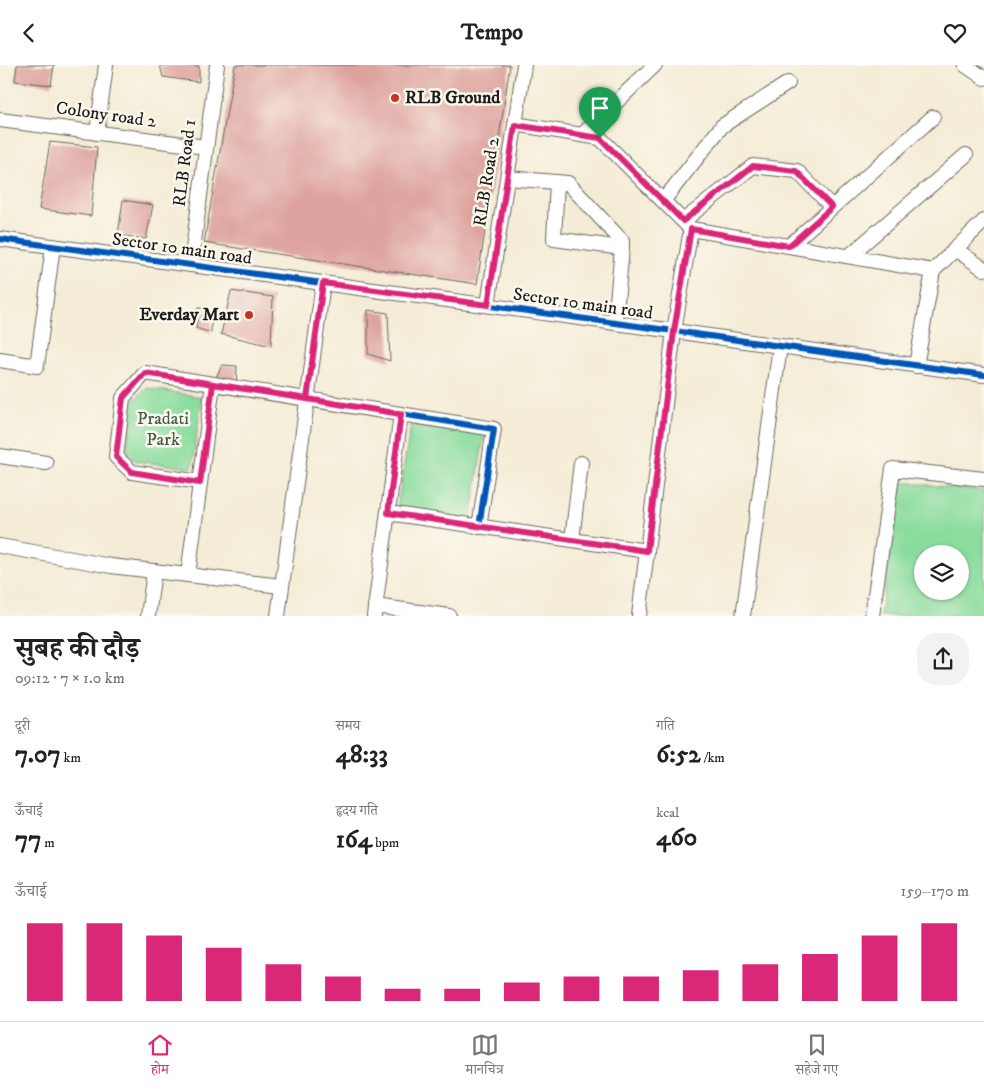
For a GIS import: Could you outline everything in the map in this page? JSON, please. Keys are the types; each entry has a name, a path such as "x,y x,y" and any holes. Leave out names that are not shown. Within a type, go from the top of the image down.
{"street":[{"path":"97,133 106,65"},
{"name":"RLB Road 1","path":"191,265 217,65"},
{"name":"RLB Road 2","path":"488,305 524,65"},
{"path":"582,135 655,65"},
{"path":"965,65 984,78"},
{"path":"663,201 722,126 788,83"},
{"path":"789,246 933,117"},
{"name":"Colony road 2","path":"0,120 206,147"},
{"path":"515,125 600,138 687,225 789,246 933,271"},
{"path":"849,256 966,155"},
{"path":"639,616 687,225 753,166 796,171 832,207"},
{"path":"507,177 568,183 622,241 615,323"},
{"path":"557,182 554,239 622,248"},
{"path":"916,366 933,271 984,221"},
{"name":"Sector 10 main road","path":"0,239 984,375"},
{"path":"0,360 36,366 53,246"},
{"path":"955,249 984,269"},
{"path":"278,616 323,283"},
{"path":"743,616 780,346"},
{"path":"200,483 132,472 116,457 123,398 145,373 494,429 479,527"},
{"path":"188,575 213,384"},
{"path":"401,414 374,611 449,616"},
{"path":"0,456 46,463"},
{"path":"572,540 581,463"},
{"path":"872,616 893,469 984,479"},
{"path":"388,513 647,551"},
{"path":"0,546 110,566 281,586"},
{"path":"148,616 154,571"}],"green space":[{"name":"Pradati Park","path":"147,388 202,397 192,468 135,461 127,449 131,403"},
{"path":"411,424 484,435 471,519 397,508"},
{"path":"902,482 984,491 984,616 880,616"}],"building":[{"path":"17,65 54,65 51,85 15,81"},
{"path":"160,65 199,66 199,82 163,77"},
{"path":"235,65 510,65 477,284 204,243"},
{"path":"50,142 97,147 91,216 39,209"},
{"path":"123,200 153,205 146,239 118,235"},
{"name":"Everday Mart","path":"231,291 273,297 271,346 221,334"},
{"path":"198,308 212,309 211,333 196,328"},
{"path":"368,310 388,313 390,361 368,354"},
{"path":"222,365 237,366 236,388 213,384"}],"cycle path":[{"path":"0,239 984,375"},
{"path":"200,482 132,472 116,457 123,398 145,373 494,429 479,527"}],"place":[{"name":"RLB Ground","path":"395,98"},
{"name":"Everday Mart","path":"249,315"}],"route":[{"path":"600,138 515,125 488,305 323,283 307,399 213,384 200,483 132,472 116,457 123,398 145,373 236,388 401,414 388,513 647,551 674,331 691,229 789,246 832,207 796,171 753,166 683,221 600,138"}]}
